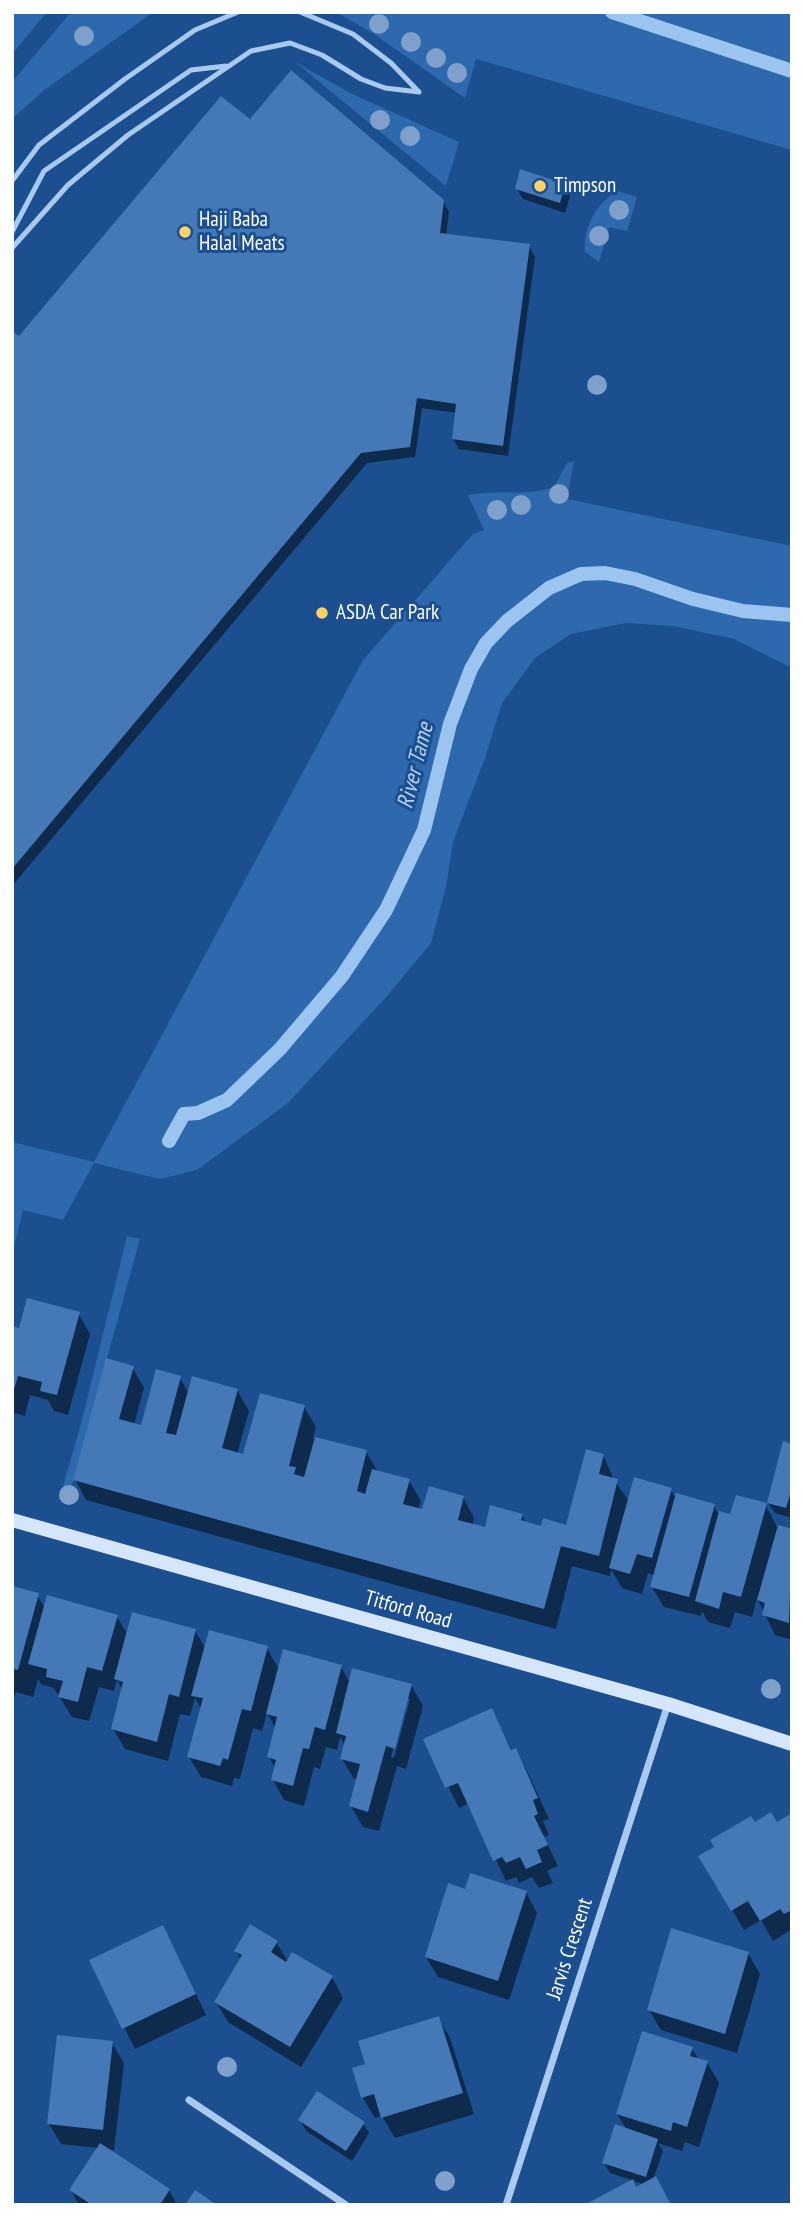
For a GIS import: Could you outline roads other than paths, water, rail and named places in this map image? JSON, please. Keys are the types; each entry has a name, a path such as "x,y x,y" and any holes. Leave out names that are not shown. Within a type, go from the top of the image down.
{"street":[{"name":"Titford Road","path":"12,1520 668,1704 792,1744"},
{"name":"Jarvis Crescent","path":"506,2205 668,1704"},
{"path":"189,2100 346,2205"}],"lane":[{"path":"12,181 39,145 125,79 195,30 238,12"},
{"path":"12,248 68,185 128,135 251,51 290,43 322,55 361,79 384,88 418,92 391,63 353,34 300,12"},
{"path":"12,232 44,171 191,69 229,65"}],"waterway":[{"path":"612,12 792,71"},
{"name":"River Tame","path":"169,1141 184,1114 198,1113 227,1100 280,1049 342,976 386,910 424,830 450,724 471,669 486,643 507,621 549,588 581,574 605,573 635,579 693,599 743,611 792,615"}],"place":[{"name":"Timpson","path":"540,186"},
{"name":"Haji Baba Halal Meats","path":"185,232"},
{"name":"ASDA Car Park","path":"322,613"}]}
